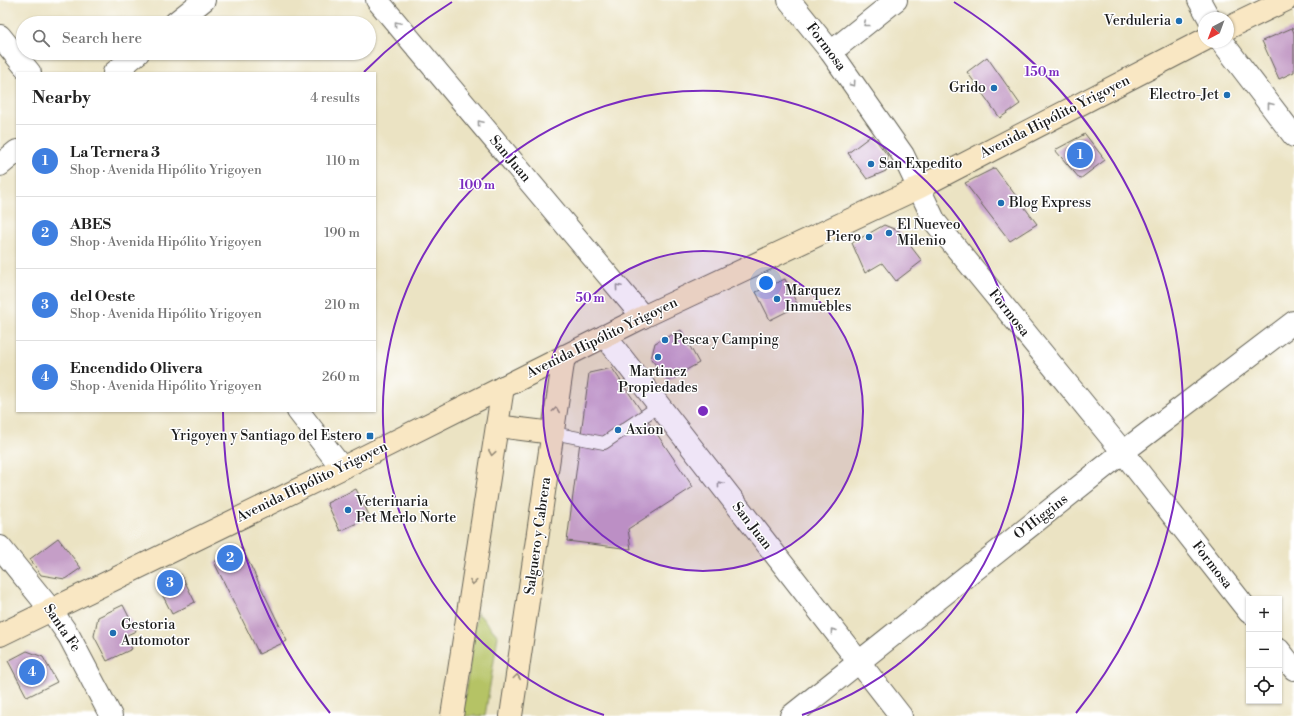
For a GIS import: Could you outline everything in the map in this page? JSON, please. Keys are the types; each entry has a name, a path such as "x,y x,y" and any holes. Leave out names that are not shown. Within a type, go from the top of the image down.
{"main road":[{"path":"1234,25 1286,0"},
{"name":"Avenida Hipólito Yrigoyen","path":"0,635 342,468 643,317 920,187 1198,43"},
{"name":"Salguero y Cabrera","path":"511,716 564,356"},
{"path":"452,716 503,387"},
{"path":"497,426 553,433"}],"street":[{"path":"184,16 204,0"},
{"name":"San Juan","path":"377,0 643,317"},
{"name":"Formosa","path":"789,0 831,52 903,155 920,187 935,222 1123,452 1246,608"},
{"path":"831,52 896,0"},
{"path":"1199,0 1206,12"},
{"path":"0,36 16,56"},
{"path":"1227,48 1294,136"},
{"path":"19,60 29,72"},
{"path":"115,72 130,60"},
{"path":"0,165 16,152"},
{"name":"O´Higgins","path":"791,716 1123,452 1294,322"},
{"name":"San Juan","path":"605,336 857,662 901,716"},
{"path":"299,412 342,468"},
{"name":"Santa Fe","path":"0,547 51,610 69,636 112,716"},
{"path":"1282,654 1294,669"}],"lane":[{"path":"553,433 604,443 659,406"}],"green space":[{"path":"477,612 498,636 485,716 462,716"}],"building":[{"path":"1292,28 1294,33 1294,72 1279,79 1262,41"},
{"name":"Grido","path":"987,57 1020,104 1000,118 967,72"},
{"path":"1085,134 1105,160 1080,179 1055,150"},
{"name":"San Expedito","path":"872,135 888,156 886,171 867,179 848,153"},
{"name":"Blog Express","path":"995,168 1037,224 1010,241 965,183"},
{"path":"884,225 899,231 922,261 896,281 882,263 865,273 852,243"},
{"name":"Marquez Inmuebles","path":"785,279 798,306 770,320 756,292"},
{"path":"681,330 699,363 668,380 651,359 655,343"},
{"name":"Axion","path":"612,368 693,487 628,529 631,549 567,541 589,373"},
{"name":"Veterinaria Pet Merlo Norte","path":"356,489 370,517 340,531 327,503"},
{"path":"58,538 81,568 65,579 41,575 30,559"},
{"path":"242,548 287,641 259,654 214,562"},
{"path":"181,574 195,602 172,614 158,586"},
{"name":"Gestoria Automotor","path":"123,605 136,631 125,636 132,649 107,661 94,636 98,617"},
{"path":"27,651 43,657 57,682 27,697 8,661"}],"place":[{"name":"Verduleria","path":"1179,21"},
{"name":"Grido","path":"994,88"},
{"name":"Electro-Jet","path":"1227,95"},
{"name":"La Ternera 3","path":"1080,155"},
{"name":"San Expedito","path":"871,164"},
{"name":"Blog Express","path":"1001,203"},
{"name":"El Nueveo Milenio","path":"889,233"},
{"name":"Piero","path":"869,237"},
{"name":"Marquez Inmuebles","path":"777,299"},
{"name":"Pesca y Camping","path":"665,340"},
{"name":"Martinez Propiedades","path":"658,357"},
{"name":"Axion","path":"618,430"},
{"name":"Yrigoyen y Santiago del Estero","path":"370,436"},
{"name":"Veterinaria Pet Merlo Norte","path":"348,510"},
{"name":"ABES","path":"230,558"},
{"name":"del Oeste","path":"170,583"},
{"name":"Gestoria Automotor","path":"113,633"},
{"name":"Encendido Olivera","path":"32,672"}]}
